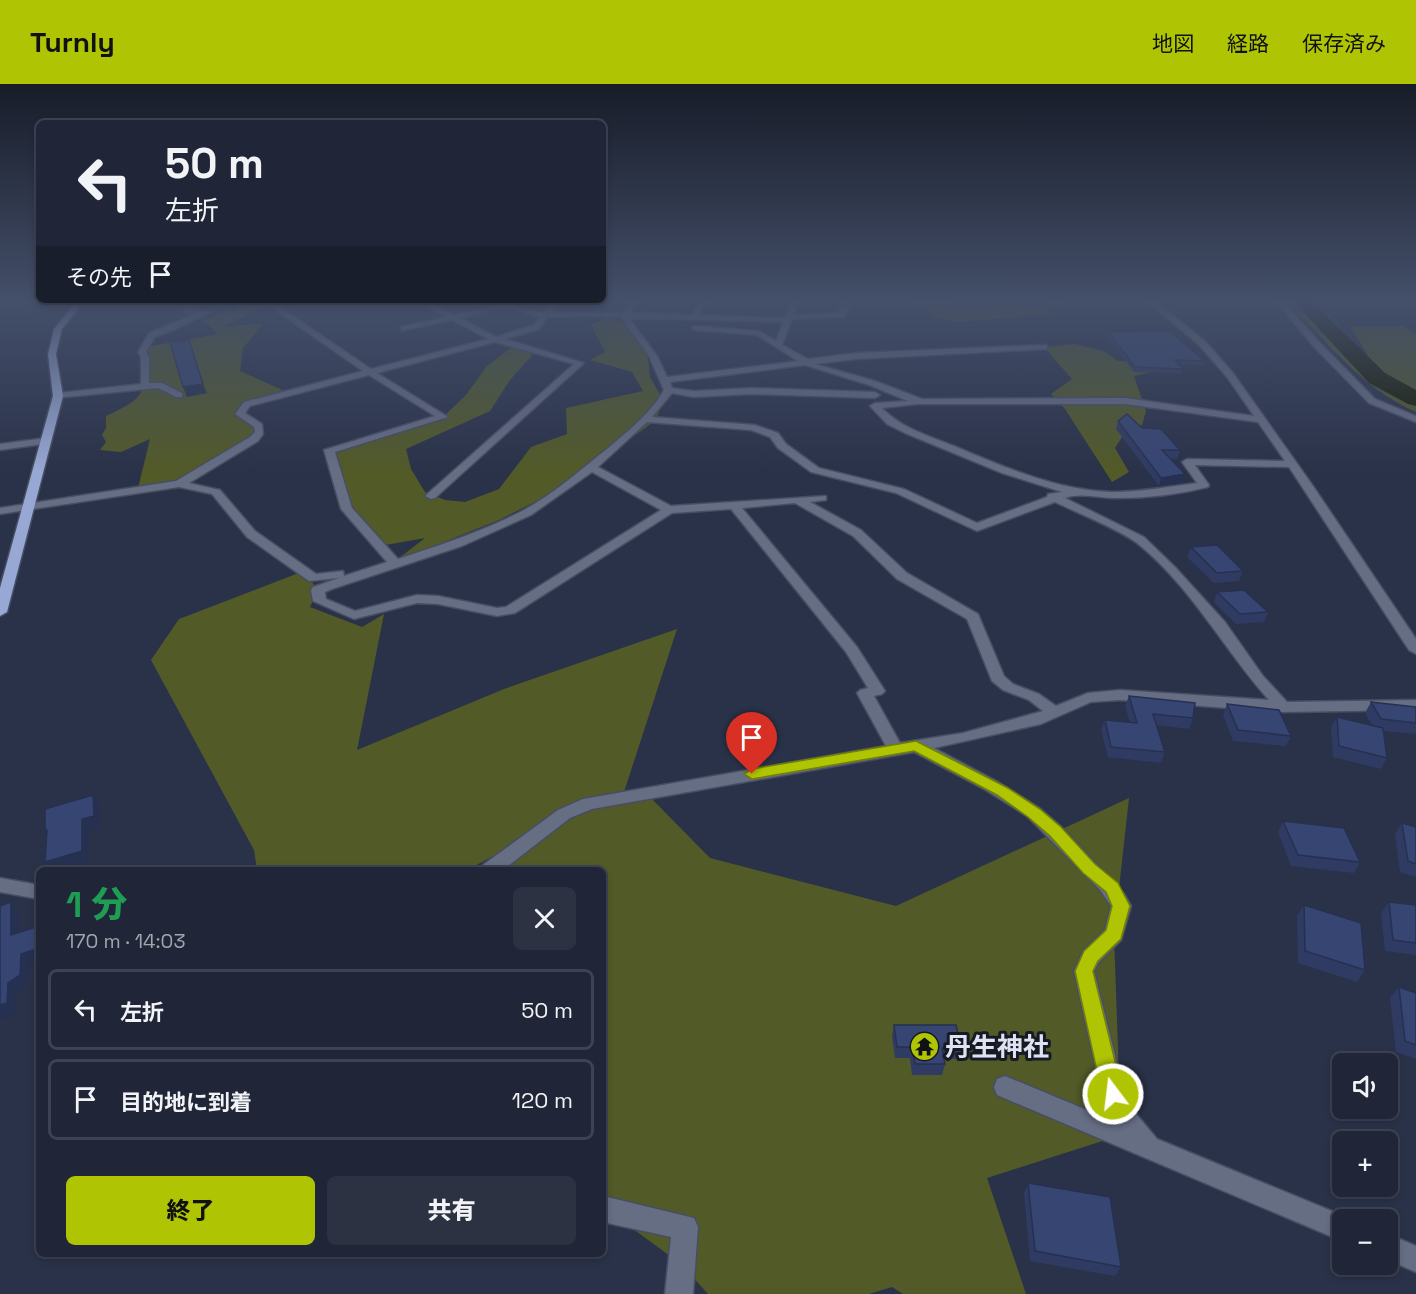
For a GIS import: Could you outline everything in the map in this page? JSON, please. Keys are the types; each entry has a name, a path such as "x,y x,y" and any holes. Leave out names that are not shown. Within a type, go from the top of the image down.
{"main road":[{"path":"0,612 58,396 53,358"}],"street":[{"path":"145,358 145,387"},
{"path":"350,358 443,417 329,450 348,508 392,560"},
{"path":"179,484 254,439 260,432 259,426 240,414 247,404 421,358"},
{"path":"431,496 580,363 564,358"},
{"path":"0,511 179,484 216,492 251,534 314,578 337,574 458,543 527,513 591,467 663,400 666,385 654,358"},
{"path":"800,358 872,382 889,392 921,402"},
{"path":"666,385 835,358"},
{"path":"1217,358 1293,464 1416,650"},
{"path":"1330,358 1372,401 1416,419"},
{"path":"58,396 159,385 179,395"},
{"path":"666,385 694,394 751,391 875,395"},
{"path":"1262,420 1125,401 921,402 875,406 890,422 908,431 1018,475 1074,491 1107,495 1138,494 1204,485 1187,462 1293,464"},
{"path":"644,419 766,430 815,470 900,491 977,527 1074,491"},
{"path":"0,447 46,441"},
{"path":"591,467 669,510"},
{"path":"1018,475 1011,477 1140,540 1171,570 1220,625 1258,679 1283,707"},
{"path":"392,560 318,590 320,601 354,615 417,599 438,600 497,612 510,610 669,510 822,498"},
{"path":"797,500 857,533 902,576 973,617 997,678 1008,687 1034,698 1054,712"},
{"path":"734,505 852,650 877,691 865,693 896,750"},
{"path":"494,867 564,814 589,803 1009,728 1088,699 1120,695 1283,707 1416,705"},
{"path":"916,746 1002,792 1034,813 1055,831 1089,869 1112,888 1121,906 1114,934 1091,956 1084,971 1117,1108 1148,1146"},
{"path":"0,885 36,891"},
{"path":"1005,1087 1332,1224"},
{"path":"606,1210 685,1227 679,1294"},
{"path":"1398,1251 1416,1259"}],"green space":[{"path":"145,358 242,358 240,371 289,393 247,404 243,415 257,425 254,439 179,484 138,488 150,439 121,452 100,450 106,442 102,435 106,428 106,416 137,398 142,391"},
{"path":"497,358 529,358 510,380 490,411 406,449 411,469 425,492 445,500 465,502 499,489 531,447 567,434 566,408 643,391 632,372 590,360 648,358 650,377 663,400 656,420 563,488 499,520 394,562 425,538 380,546 345,501 329,450 443,417 466,395 487,366"},
{"path":"1054,358 1114,358 1118,361 1148,362 1152,372 1134,376 1146,411 1142,425 1126,431 1115,448 1129,472 1112,482 1065,409 1051,394 1072,379"},
{"path":"1342,358 1416,358 1416,412 1379,391"},
{"path":"304,571 318,590 310,607 362,627 384,614 357,750 504,689 677,629 624,792 726,777 646,793 710,858 896,906 1129,798 1114,934 1121,1135 987,1178 1026,1294 903,1294 892,1287 869,1294 708,1294 681,1264 606,1209 606,867 509,867 572,818 546,828 473,867 257,867 254,850 151,660 179,619"}],"building":[{"path":"175,358 195,358 203,384 183,387"},
{"path":"1128,358 1202,358 1205,361 1175,360 1183,369 1135,367"},
{"path":"1127,414 1142,428 1161,429 1180,450 1162,450 1185,474 1161,478 1118,421"},
{"path":"1217,545 1243,571 1217,573 1191,547"},
{"path":"1244,590 1268,612 1240,614 1217,592"},
{"path":"1129,696 1195,703 1193,718 1153,714 1165,752 1111,747 1105,720 1137,723"},
{"path":"1371,702 1416,707 1416,723 1381,719"},
{"path":"1227,704 1279,710 1291,736 1238,730"},
{"path":"1337,717 1383,728 1387,758 1339,746"},
{"path":"93,795 94,816 82,819 82,851 45,862 47,830 45,831 45,809"},
{"path":"1283,821 1344,828 1360,862 1298,855"},
{"path":"1402,823 1416,827 1416,864 1408,861"},
{"path":"11,902 11,935 36,927 36,949 21,954 20,975 8,983 7,1003 0,1005 0,906"},
{"path":"1389,902 1416,905 1416,943 1393,940"},
{"path":"1304,905 1361,923 1365,970 1305,951"},
{"path":"1399,987 1416,993 1416,1045 1405,1041"},
{"path":"894,1025 956,1025 961,1048 942,1048 945,1064 915,1064 912,1047 897,1047"},
{"path":"1028,1183 1110,1197 1121,1267 1035,1251"}],"waterway":[{"path":"1358,358 1377,378 1416,399"}],"place":[{"name":"丹生神社","path":"924,1047"}],"route":[{"path":"752,774 916,746 1002,792 1034,813 1055,831 1089,869 1112,888 1121,906 1114,934 1091,956 1084,971 1113,1094"}]}
